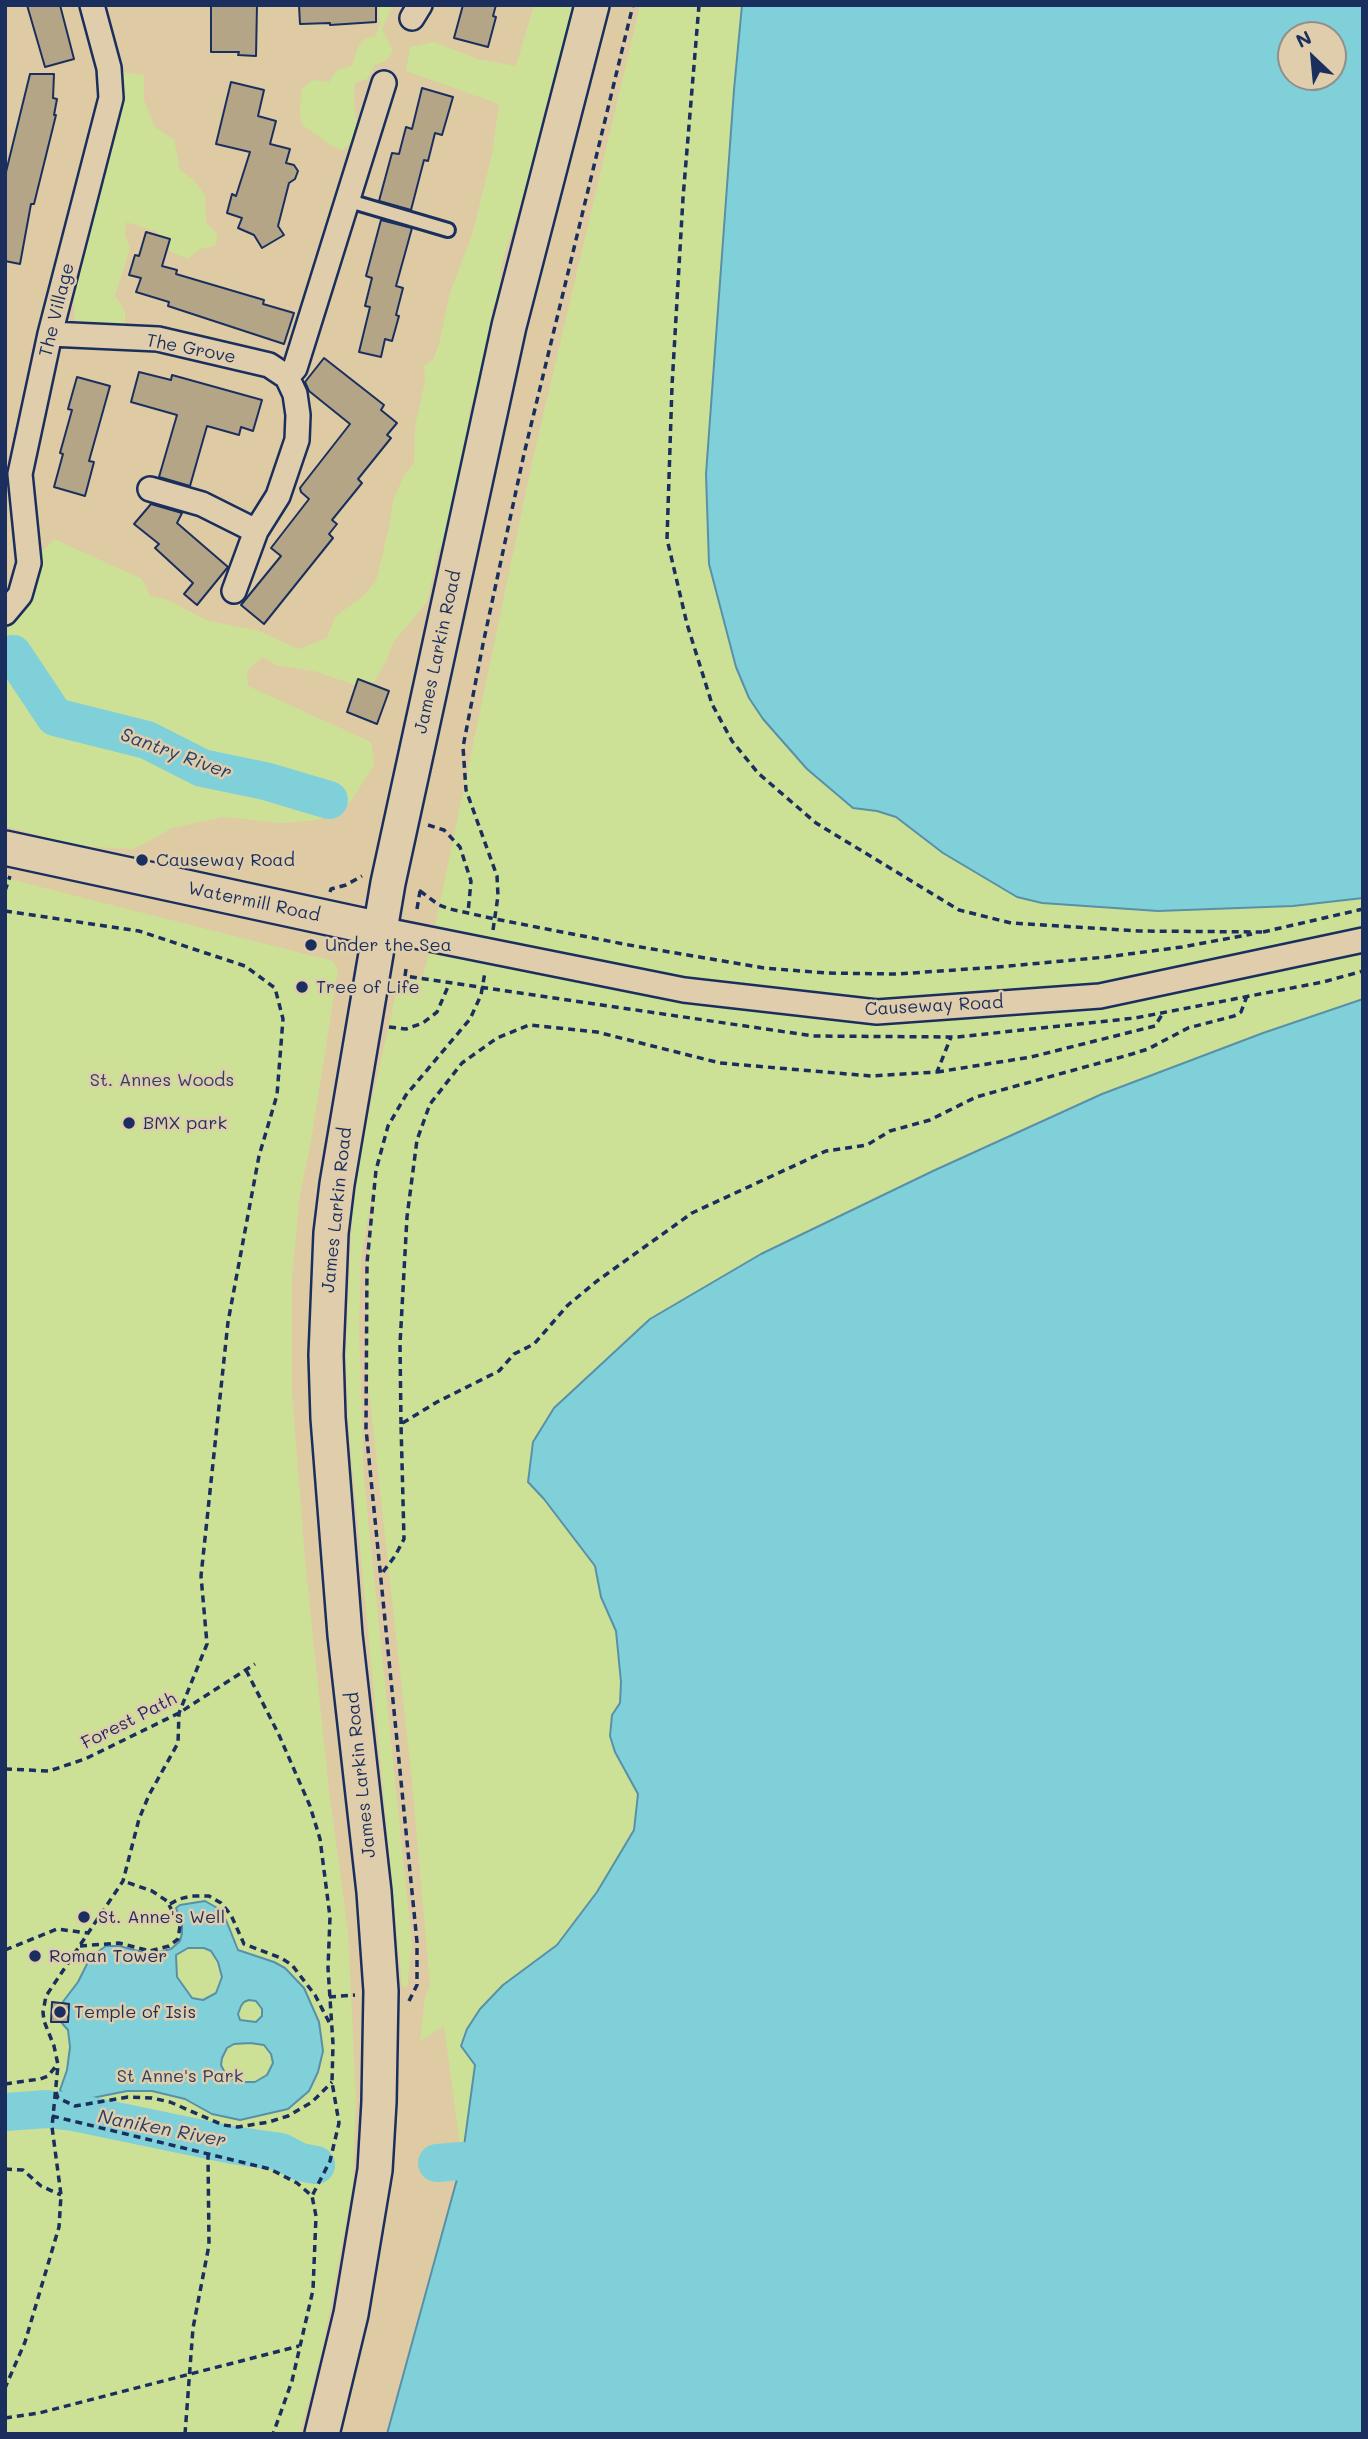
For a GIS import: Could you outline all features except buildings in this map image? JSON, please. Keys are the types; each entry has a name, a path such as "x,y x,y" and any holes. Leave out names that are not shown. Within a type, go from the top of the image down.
{"main road":[{"name":"James Larkin Road","path":"322,2434 351,2314 369,2212 379,2102 379,1967 374,1892 345,1635 329,1430 326,1355 334,1208 363,1023 402,819 509,326 592,5"},
{"name":"Watermill Road","path":"5,848 380,929"}],"street":[{"name":"The Village","path":"5,612 20,594 29,563 12,472 111,98 109,68 92,5"},
{"path":"234,591 257,531 278,496 297,440 295,394 287,377 296,368 384,83"},
{"name":"The Grove","path":"50,334 158,339 269,365 287,377"},
{"path":"150,489 202,504 257,531"},
{"name":"Causeway Road","path":"380,929 684,989 877,1012 1100,996 1363,940"}],"lane":[{"path":"346,200 448,230"}],"path":[{"path":"493,932 498,896 497,876 466,790 463,747 524,454 633,5"},
{"path":"699,5 672,386 667,539 687,624 712,704 732,741 758,773 816,823 960,910 1011,923 1138,931 1262,932"},
{"path":"402,819 437,827 453,838 460,848 471,881 468,913"},
{"path":"329,894 331,889 346,886 360,876 366,877"},
{"path":"409,889 420,891 439,905 468,913 629,945 764,968 861,974 897,974 1106,957 1182,947 1363,909"},
{"path":"417,909 420,891"},
{"path":"5,911 139,931 245,966 275,988 283,1019 277,1095 259,1156 228,1322 201,1576 207,1644 179,1713 178,1743 139,1819 123,1881 46,1996 43,2012 58,2065 52,2116 53,2146 59,2166 61,2195 58,2227 25,2342 5,2388"},
{"path":"406,969 405,976 483,987"},
{"path":"406,2005 416,1985 418,1942 366,1429 367,1263 376,1170 388,1126 407,1095 470,1019 484,980"},
{"path":"363,1023 406,1029 423,1023 437,1012 450,982"},
{"path":"401,1424 437,1402 499,1371 514,1354 534,1344 568,1306 597,1281 692,1213 826,1151 867,1145 890,1131 930,1120 976,1097 1148,1049 1188,1028 1234,1016 1241,1012 1247,996"},
{"path":"382,1574 404,1539 400,1345 407,1217 417,1140 430,1104 462,1063 497,1038 529,1025 597,1032 720,1063 871,1076 937,1072 1031,1057 1155,1026 1163,1013"},
{"path":"937,1072 951,1037"},
{"name":"Forest Path","path":"5,1769 49,1771 85,1759 179,1713 255,1664"},
{"path":"246,1670 274,1723 300,1782 320,1839 330,1917 328,1968 333,2044 332,2082 339,2123 330,2161 312,2196"},
{"path":"79,1947 120,1943 150,1951 169,1946 178,1939 180,1926 170,1904 152,1891 123,1881"},
{"path":"170,1904 192,1896 209,1896 221,1903 231,1915 244,1944 292,1965 315,1995 331,2026"},
{"path":"5,1950 57,1929 88,1933"},
{"path":"329,1997 352,1995"},
{"path":"5,2084 40,2079 48,2076 58,2065"},
{"path":"55,2090 58,2098 75,2106 128,2097 152,2098 170,2102 223,2125 238,2127 288,2116 312,2102 332,2082"},
{"path":"52,2116 270,2169 297,2183 312,2196 316,2216 313,2290 292,2381 273,2434"},
{"path":"185,2434 193,2328 209,2245 208,2154"},
{"path":"5,2169 23,2170 41,2186 61,2195"},
{"path":"5,2418 39,2413 300,2346"}],"green space":[{"path":"378,5 393,5 382,29 393,51 386,61 375,65 367,79 355,83 357,127 353,142 343,150 332,146 301,124 302,89 312,80 329,82 337,70 352,66 358,47 365,39 376,36 380,23"},
{"path":"534,5 573,5 554,83 542,118 536,154 501,266 499,295 492,309 493,325 483,361 482,380 469,410 470,434 462,473 455,489 445,541 438,552 427,602 394,641 374,682 355,685 314,671 276,665 262,657 247,671 248,686 371,742 374,765 349,804 318,820 281,823 224,817 172,828 134,849 77,846 5,826 5,633 35,580 43,550 54,539 142,579 150,596 168,600 208,621 257,630 298,649 327,638 335,617 364,595 376,581 393,500 404,476 414,463 415,427 425,381 424,366 433,360 439,344 450,293 473,232 492,154 499,104 406,71 410,47 434,42 477,59 516,66"},
{"path":"640,5 1363,5 1363,2434 387,2434 462,2161 444,2026 420,2041 425,1997 430,1985 411,1771 366,1365 367,1263 375,1179 361,1258 359,1328 364,1479 412,1945 407,1987 402,1986 349,1433 346,1362 352,1215 360,1152 397,990 415,979 422,980 533,458"},
{"path":"119,72 144,75 144,100 155,127 174,140 180,170 193,180 205,195 206,222 217,234 216,245 200,249 188,259 171,252 156,231 126,222 125,234 130,248 115,296 125,311 125,325 113,329 75,320 73,291"},
{"name":"St Anne's Park","path":"5,878 333,961 338,969 311,1142 300,1194 292,1278 292,1393 305,1559 329,1791 348,1931 356,2101 353,2184 323,2346 300,2434 5,2434"}],"water":[{"path":"742,5 1363,5 1363,898 1293,906 1158,911 1042,903 1017,897 943,853 896,817 853,808 807,769 763,719 749,698 736,667 709,564 706,474"},
{"path":"1363,999 1363,2434 387,2434 462,2161 475,2065 461,2046 467,2029 480,2009 503,1985 557,1945 597,1892 634,1830 638,1794 615,1752 610,1736 612,1715 620,1703 621,1682 616,1631 601,1597 595,1566 528,1482 533,1442 554,1408 650,1319 761,1254 1102,1094 1263,1033"},
{"path":"205,1901 219,1909 238,1950 285,1968 304,1988 319,2022 323,2051 318,2072 309,2091 288,2109 240,2120 212,2114 185,2099 152,2091 127,2091 82,2100 64,2096 60,2090 67,2070 70,2047 68,2030 61,2022 68,2022 69,2004 62,2003 78,1982 87,1964 93,1955 106,1946 119,1946 150,1954 171,1949 180,1941 182,1933 176,1908","holes":["188,1948 211,1951 218,1962 222,1977 216,1993 203,2000 192,1998 177,1977 176,1955","256,2001 262,2009 262,2016 256,2022 240,2020 238,2014 244,2002","234,2044 264,2045 271,2054 273,2063 267,2075 255,2082 238,2082 226,2075 221,2065 222,2058 227,2048"]}],"waterway":[{"name":"Santry River","path":"13,654 55,717 147,740 202,768 265,781 329,800"},
{"name":"Naniken River","path":"5,2112 47,2109 73,2112 232,2145 281,2152 300,2162 316,2165"},
{"name":"Naniken River","path":"437,2163 462,2161"}],"place":[{"name":"Causeway Road","path":"142,860"},
{"name":"Under the Sea","path":"311,945"},
{"name":"Tree of Life","path":"302,987"},
{"name":"BMX park","path":"129,1123"},
{"name":"St. Anne's Well","path":"84,1917"},
{"name":"Roman Tower","path":"35,1956"},
{"name":"Temple of Isis","path":"60,2012"}],"park label":[{"name":"St. Annes Woods","path":"162,1080"}]}
